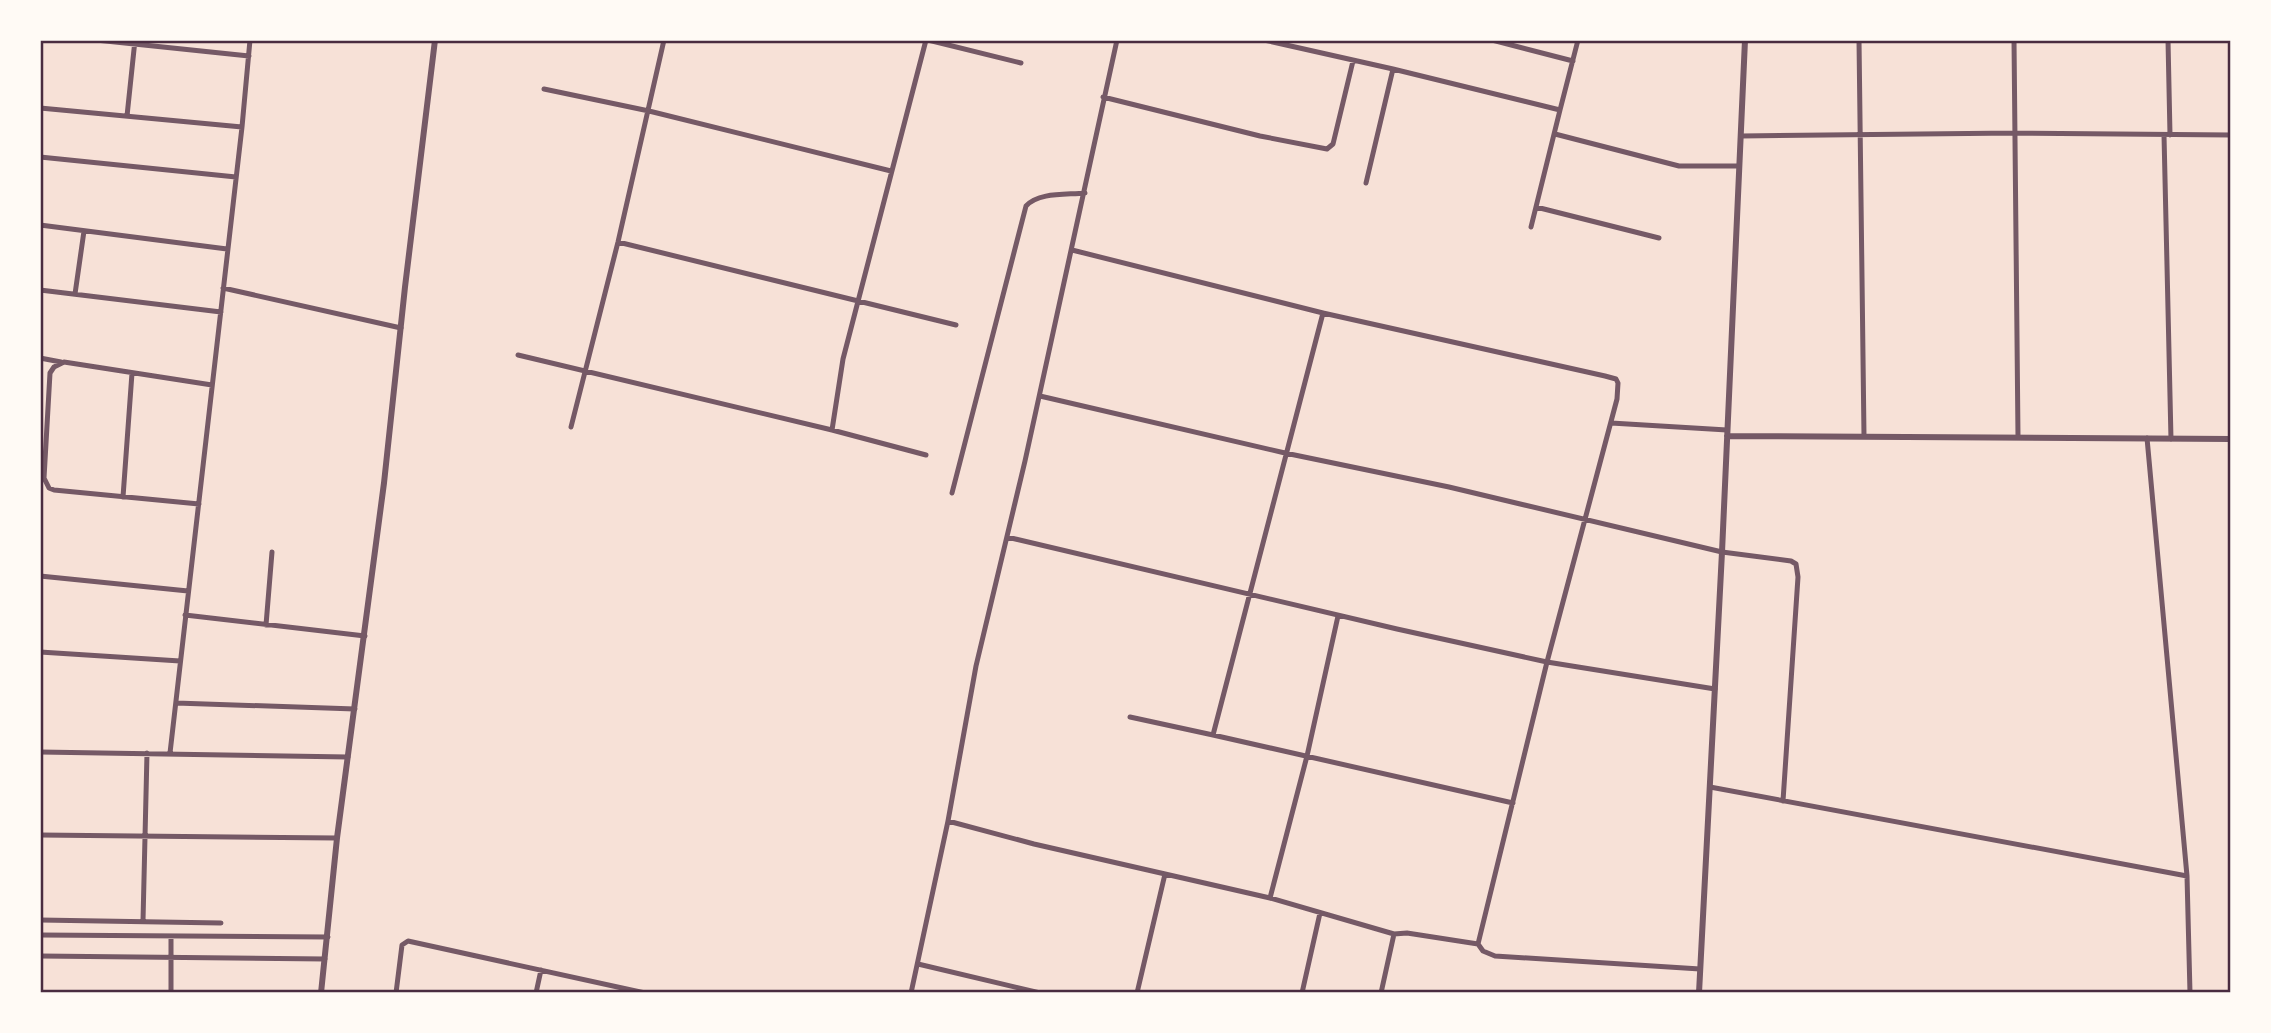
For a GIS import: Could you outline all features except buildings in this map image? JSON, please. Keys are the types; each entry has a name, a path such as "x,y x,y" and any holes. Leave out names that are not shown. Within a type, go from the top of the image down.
{"street":[{"path":"96,40 248,56"},
{"path":"170,753 250,40"},
{"path":"321,993 337,838 365,636 435,40"},
{"path":"571,427 618,242 664,40"},
{"path":"832,430 844,359 927,40 1021,63"},
{"path":"911,993 948,821 976,666 1040,396 1117,40"},
{"path":"1264,40 1560,110"},
{"path":"1492,40 1573,61"},
{"path":"1531,227 1578,40"},
{"path":"1699,993 1745,40"},
{"path":"1859,40 1864,436"},
{"path":"2014,40 2018,436"},
{"path":"2168,40 2171,439"},
{"path":"127,116 134,43"},
{"path":"1103,97 1260,136 1327,149 1333,144 1353,61"},
{"path":"1366,183 1393,69"},
{"path":"544,89 649,111 891,171"},
{"path":"40,108 242,127"},
{"path":"1555,134 1679,166 1740,166"},
{"path":"1741,136 2231,135"},
{"path":"40,157 236,177"},
{"path":"952,493 1026,206 1039,198 1085,193"},
{"path":"1536,207 1660,237"},
{"path":"40,225 227,249"},
{"path":"75,294 83,231"},
{"path":"618,242 956,325"},
{"path":"1072,250 1323,313 1616,379 1619,387 1611,423 1478,944"},
{"path":"223,288 401,328"},
{"path":"40,290 221,312"},
{"path":"1213,735 1323,313"},
{"path":"518,355 926,455"},
{"path":"40,358 212,385"},
{"path":"64,362 54,367 50,373 45,484 54,491 198,503"},
{"path":"122,497 132,373"},
{"path":"1040,396 1285,453 1449,487 1722,552 1791,561 1797,568 1783,801"},
{"path":"1611,423 1727,433 2231,439"},
{"path":"2147,439 2187,876 2190,993"},
{"path":"1007,537 1338,616 1548,662 1714,689"},
{"path":"265,625 272,552"},
{"path":"40,576 188,591"},
{"path":"186,615 365,636"},
{"path":"1270,898 1307,756 1338,616"},
{"path":"40,652 180,661"},
{"path":"176,703 355,709"},
{"path":"1130,717 1513,803"},
{"path":"40,752 348,757"},
{"path":"144,921 147,753"},
{"path":"1710,787 2187,876"},
{"path":"948,821 1270,898 1394,934 1407,933 1478,944 1483,951 1495,956 1700,969"},
{"path":"40,835 337,838"},
{"path":"1137,993 1165,874"},
{"path":"1302,993 1320,913"},
{"path":"40,920 221,923"},
{"path":"1381,993 1394,934"},
{"path":"40,935 328,937"},
{"path":"171,936 171,993"},
{"path":"396,993 402,945 408,941 619,990 645,993"},
{"path":"40,956 325,959"},
{"path":"918,964 1036,992"},
{"path":"536,993 541,970"}]}
